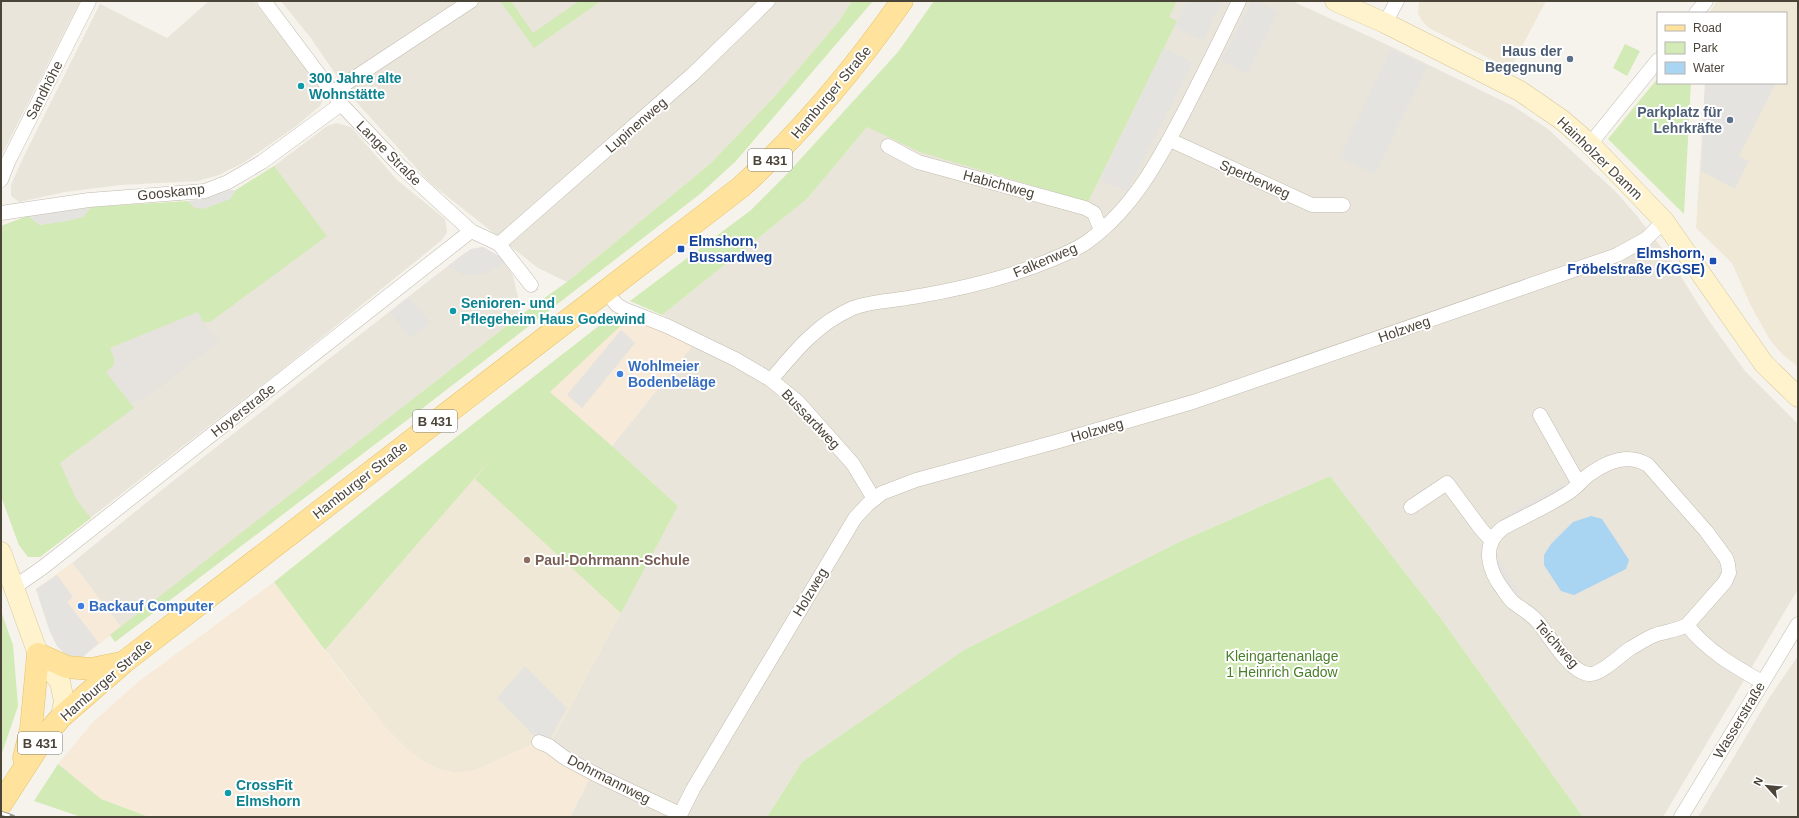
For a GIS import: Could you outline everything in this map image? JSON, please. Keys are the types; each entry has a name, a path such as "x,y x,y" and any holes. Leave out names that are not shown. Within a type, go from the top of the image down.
{"main road":[{"name":"Hamburger Straße","path":"1,804 21,770 68,706 716,207 761,169 794,136 857,62 902,1"},
{"path":"21,770 31,729 38,654 67,667 91,669 124,662"}],"street":[{"name":"Sandhöhe","path":"1,180 8,162 89,1"},
{"name":"Lange Straße","path":"264,1 341,104 400,166 471,231 499,244 531,285"},
{"path":"333,92 471,1"},
{"name":"Lupinenweg","path":"499,244 693,74 768,1"},
{"name":"Falkenweg","path":"771,380 801,344 818,329 829,320 853,308 941,292 1003,278 1070,252 1087,242 1131,200 1144,184 1170,140 1239,1"},
{"name":"Hainholzer Damm","path":"1335,1 1385,23 1520,91 1562,120 1590,144 1664,220 1764,364 1798,397"},
{"path":"1385,23 1397,1"},
{"path":"1697,12 1706,1"},
{"path":"1590,144 1657,61"},
{"name":"Gooskamp","path":"1,213 89,200 205,191 228,182 262,162 341,104"},
{"name":"Sperberweg","path":"1170,140 1312,205 1343,205"},
{"name":"Habichtweg","path":"888,146 918,162 1085,208 1094,213 1101,230"},
{"name":"Holzweg","path":"679,816 693,789 855,518 882,493 916,480 1059,441 1193,402 1617,256 1646,239 1664,220"},
{"name":"Hoyerstraße","path":"13,588 38,571 471,231"},
{"name":"Bussardweg","path":"605,291 617,305 626,310 667,326 771,380 798,402 853,464 874,499"},
{"path":"1540,415 1579,484"},
{"name":"Teichweg","path":"1622,458 1640,460 1648,464 1706,531 1726,558 1729,573 1725,582 1715,595 1687,625 1677,630 1655,635 1631,648 1599,672 1591,674 1586,673 1570,663 1527,610 1513,603 1497,582 1490,563 1489,554 1491,540 1496,533 1503,528 1569,493 1588,476 1622,458"},
{"path":"1411,507 1447,482 1481,529 1491,540"},
{"path":"1,552 38,654 37,678 44,691 68,706"},
{"name":"Wasserstraße","path":"1681,817 1798,624"},
{"path":"1687,625 1703,644 1717,655 1762,682"},
{"name":"Dohrmannweg","path":"538,742 549,746 565,758 598,776 679,816"}],"shaded area":[{"path":"1,1 80,1 1,156"},
{"path":"209,1 254,1 322,90 324,98 320,106 295,127 243,163 219,175 198,181 121,185 65,192 19,202 11,196 11,185 23,158 100,4 167,38"},
{"path":"281,1 852,1 839,21 776,95 711,163 567,282 538,268 429,182 350,95 310,37"},
{"path":"956,1 1292,1 1390,46 1513,106 1548,129 1616,192 1637,216 1668,256 1707,318 1745,371 1798,424 1798,589 1663,817 1583,817 1442,620 1330,476 1179,542 964,650 802,762 767,817 570,817 593,772 549,746 678,506 612,446 694,344 699,334 662,315 807,199 867,127"},
{"path":"1187,1 1222,1 1203,41 1174,27"},
{"path":"1252,1 1257,1 1278,12 1247,74 1221,61"},
{"path":"1419,1 1546,1 1510,69 1429,28 1422,21 1418,13"},
{"path":"1717,1 1798,1 1798,367 1782,354 1770,340 1751,306 1732,263 1696,228 1705,84 1787,84 1787,12 1710,12"},
{"path":"1164,48 1193,63 1127,191 1100,180"},
{"path":"1391,49 1427,67 1375,174 1339,157"},
{"name":"Parkplatz für Lehrkräfte","path":"1705,84 1775,84 1739,156 1749,161 1735,189 1701,171"},
{"path":"337,123 351,127 397,180 445,219 447,232 442,240 280,371 40,557 28,557 19,545 1,496 1,226 28,216 40,225 188,201 195,208 230,199 236,190 274,166 327,126"},
{"path":"229,190 236,190 230,199 204,209 195,208 188,201 206,198"},
{"path":"91,207 83,217 40,225 28,216"},
{"path":"483,247 502,258 513,276 522,314 121,627 72,563 173,481 458,258 471,249"},
{"path":"483,247 502,258 505,263 488,273 464,275 448,266 471,249"},
{"path":"409,297 430,323 410,338 390,312"},
{"path":"198,312 203,322 218,342 155,391 131,404 106,372 114,365 114,358 110,348"},
{"path":"630,317 694,344 612,446 549,392"},
{"path":"621,330 635,343 582,408 567,395"},
{"name":"Paul-Dohrmann-Schule","path":"549,392 612,446 678,506 549,746 538,742 477,769 457,773 440,769 422,760 405,747 386,728 325,650"},
{"path":"1564,483 1567,488 1501,524 1498,520"},
{"path":"1498,559 1520,593 1514,597 1492,563"},
{"path":"72,563 121,627 80,659 57,646 50,632 36,589"},
{"path":"57,575 73,597 67,602 99,643 80,659 68,657 57,646 50,632 36,589"},
{"path":"274,582 341,672 386,728 405,747 477,769 539,742 593,772 570,817 149,817 101,799 58,764 93,722 138,682"},
{"path":"1798,656 1798,817 1698,817 1769,698"},
{"path":"525,666 567,708 548,743 537,739 497,698"}],"green space":[{"path":"500,1 511,1 533,33 579,1 601,1 534,48"},
{"path":"852,1 873,1 736,161 700,194 419,411 115,642 110,635 522,314 567,282 711,163 776,95 839,21"},
{"path":"934,1 1177,1 1169,17 1177,21 1088,202 920,152 867,127 807,199 662,315 630,301 751,210 786,175 898,52"},
{"path":"1625,44 1640,51 1627,76 1613,68"},
{"path":"1657,79 1657,84 1691,84 1684,214 1608,139"},
{"path":"274,166 327,236 210,322 203,322 198,312 110,348 114,358 114,365 106,372 134,408 60,463 76,499 91,518 40,557 28,557 19,545 1,496 1,226 28,216 40,225 83,217 91,207 188,201 195,208 230,199 236,190"},
{"path":"618,311 630,317 550,392 678,506 621,613 475,479 493,457 325,650 274,582 432,456"},
{"name":"Kleingartenanlage 1 Heinrich Gadow","path":"1330,476 1442,620 1583,817 767,817 802,762 964,650 1179,542"},
{"path":"1,611 13,645 18,706 1,756"},
{"path":"58,764 101,799 149,817 81,817 34,801"}],"water":[{"path":"1591,516 1602,519 1629,560 1626,569 1574,595 1561,591 1544,565 1544,555 1551,544 1573,522"}],"railway":[{"path":"1,813 13,817"}],"place":[{"name":"Haus der Begegnung","path":"1570,59"},
{"name":"300 Jahre alte Wohnstätte","path":"301,86"},
{"name":"Parkplatz für Lehrkräfte","path":"1730,120"},
{"name":"Elmshorn, Bussardweg","path":"681,249"},
{"name":"Elmshorn, Fröbelstraße (KGSE)","path":"1713,261"},
{"name":"Senioren- und Pflegeheim Haus Godewind","path":"453,311"},
{"name":"Wohlmeier Bodenbeläge","path":"620,374"},
{"name":"Paul-Dohrmann-Schule","path":"527,560"},
{"name":"Backauf Computer","path":"81,606"},
{"name":"CrossFit Elmshorn","path":"228,793"}]}
